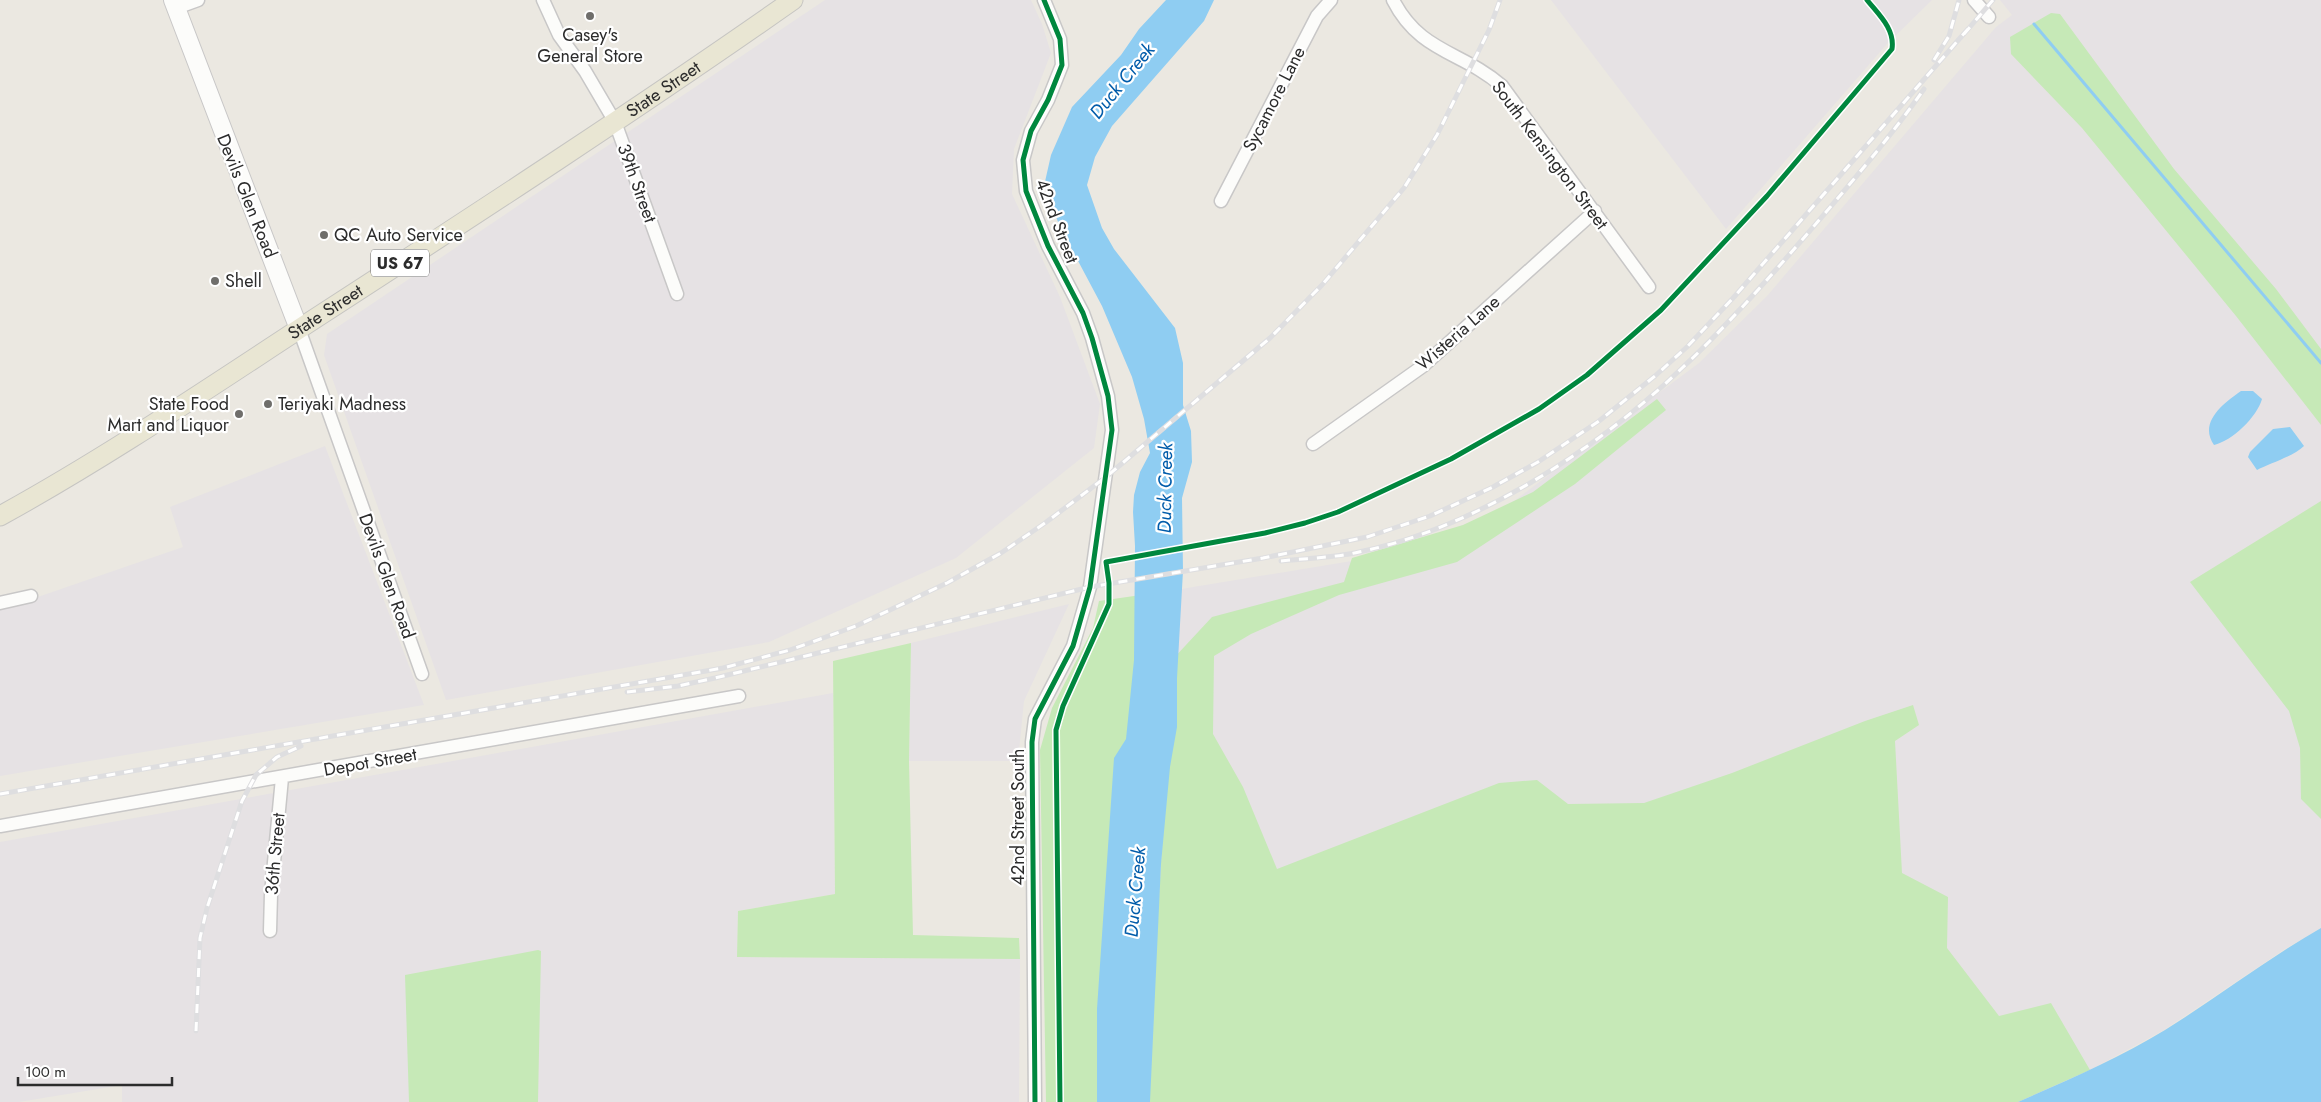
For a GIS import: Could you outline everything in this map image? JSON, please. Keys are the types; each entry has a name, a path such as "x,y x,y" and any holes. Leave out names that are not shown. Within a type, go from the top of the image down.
{"main road":[{"name":"State Street","path":"0,516 67,479 299,329 615,122 793,0"},
{"name":"Devils Glen Road","path":"174,4 299,329"}],"street":[{"path":"174,4 198,0"},
{"name":"39th Street","path":"543,0 559,35 585,71 615,122 677,294"},
{"name":"42nd Street","path":"1044,0 1060,39 1062,65 1048,100 1031,131 1022,160 1026,191 1048,246 1083,313 1092,338"},
{"name":"Sycamore Lane","path":"1221,201 1317,16 1331,0"},
{"name":"South Kensington Street","path":"1393,0 1406,22 1420,36 1438,49 1478,68 1502,86 1650,288"},
{"path":"1974,0 1989,18"},
{"name":"Wisteria Lane","path":"1313,444 1422,366 1594,211"},
{"name":"Devils Glen Road","path":"299,329 422,674"},
{"name":"42nd Street South","path":"1035,1102 1032,742 1035,719 1073,646 1090,587 1097,552 1112,430 1108,396 1092,338"},
{"path":"0,603 31,596"},
{"name":"Depot Street","path":"0,826 282,778 739,696"},
{"name":"36th Street","path":"270,931 271,894 282,778"}],"shaded area":[{"path":"825,0 1031,0 1042,24 1051,53 1014,149 1012,194 1060,297 1100,404 1094,448 956,558 769,642 446,700 324,355 327,334"},
{"path":"1551,0 1932,0 1887,44 1726,229"},
{"path":"2000,0 2321,0 2321,928 2285,949 2164,1030 2090,1070 2018,1102 1150,1102 1169,591 1382,556 1502,510 1699,363 1767,296 1996,27 2012,15"},
{"path":"325,446 424,705 0,776 0,610 183,547 170,507"},
{"path":"1069,604 1024,701 1018,761 909,761 911,643"},
{"path":"833,693 835,894 738,911 737,957 1020,959 1019,1102 122,1102 122,1085 19,1102 0,1102 0,842"}],"green space":[{"path":"2051,13 2060,14 2174,169 2276,289 2321,349 2321,425 2236,316 2082,128 2011,54 2010,37"},
{"path":"1657,399 1666,410 1575,484 1457,562 1339,595 1251,634 1214,656 1213,734 1243,787 1277,869 1499,783 1537,780 1568,804 1644,803 1732,773 1865,721 1913,705 1919,725 1895,741 1902,873 1948,897 1947,948 1999,1016 2051,1003 2090,1070 2018,1102 1046,1102 1040,750 1052,708 1093,628 1099,601 1169,591 1159,899 1172,660 1212,617 1344,582 1352,558 1463,525 1533,492"},
{"path":"2321,501 2321,819 2301,799 2300,748 2289,711 2190,582"},
{"path":"911,643 909,761 913,935 1019,938 1020,959 737,957 738,911 835,894 833,661"},
{"path":"538,950 541,951 538,1102 409,1102 405,975"}],"water":[{"name":"Duck Creek","path":"1166,0 1214,0 1204,21 1112,126 1095,157 1087,185 1102,228 1114,249 1175,328 1183,363 1183,405 1191,431 1192,462 1182,498 1183,571 1177,678 1177,727 1170,767 1161,864 1150,1102 1097,1102 1097,1009 1114,758 1126,739 1134,660 1134,495 1140,472 1150,453 1144,419 1132,377 1102,306 1060,227 1044,186 1051,155 1072,107 1121,55 1139,29"},
{"path":"2241,391 2253,391 2262,399 2259,406 2243,427 2228,439 2214,445 2209,429 2211,421 2227,401"},
{"path":"2290,427 2304,446 2300,450 2257,470 2248,457 2250,452 2273,429"},
{"path":"2321,928 2321,1102 2018,1102 2093,1068 2148,1040 2281,952"}],"waterway":[{"path":"2034,24 2321,363"}],"railway":[{"path":"0,794 723,668 790,650 856,626 947,583 1001,553 1106,477 1270,338 1322,285 1404,188 1437,135 1489,30 1500,0"},
{"path":"1934,60 1949,36 1959,0"},
{"path":"1964,34 1993,0"},
{"path":"627,692 678,686 715,678 1090,587 1263,558 1367,537 1430,516 1493,487 1538,462 1599,421 1655,376 1688,346 1734,297 1968,29"},
{"path":"1281,561 1349,554 1403,541 1446,525 1489,505 1572,457 1647,400 1743,307 1865,166 1924,89"},
{"path":"196,1031 200,938 207,908 242,801 256,775 277,757 301,746"}],"cycle path":[{"path":"1035,1102 1032,742 1035,719 1073,646 1090,587 1112,430 1108,396 1092,338 1083,313 1048,246 1026,191 1023,160 1031,131 1048,100 1062,65 1060,39 1044,0"},
{"path":"1060,1102 1056,730 1063,706 1109,604 1106,562 1265,533 1338,512 1451,459 1539,409 1587,375 1661,310 1767,196 1892,49 1889,29 1867,0"}],"place":[{"name":"Casey's General Store","path":"590,16"},
{"name":"QC Auto Service","path":"324,235"},
{"name":"Shell","path":"215,281"},
{"name":"Teriyaki Madness","path":"268,404"},
{"name":"State Food Mart and Liquor","path":"239,414"}]}
